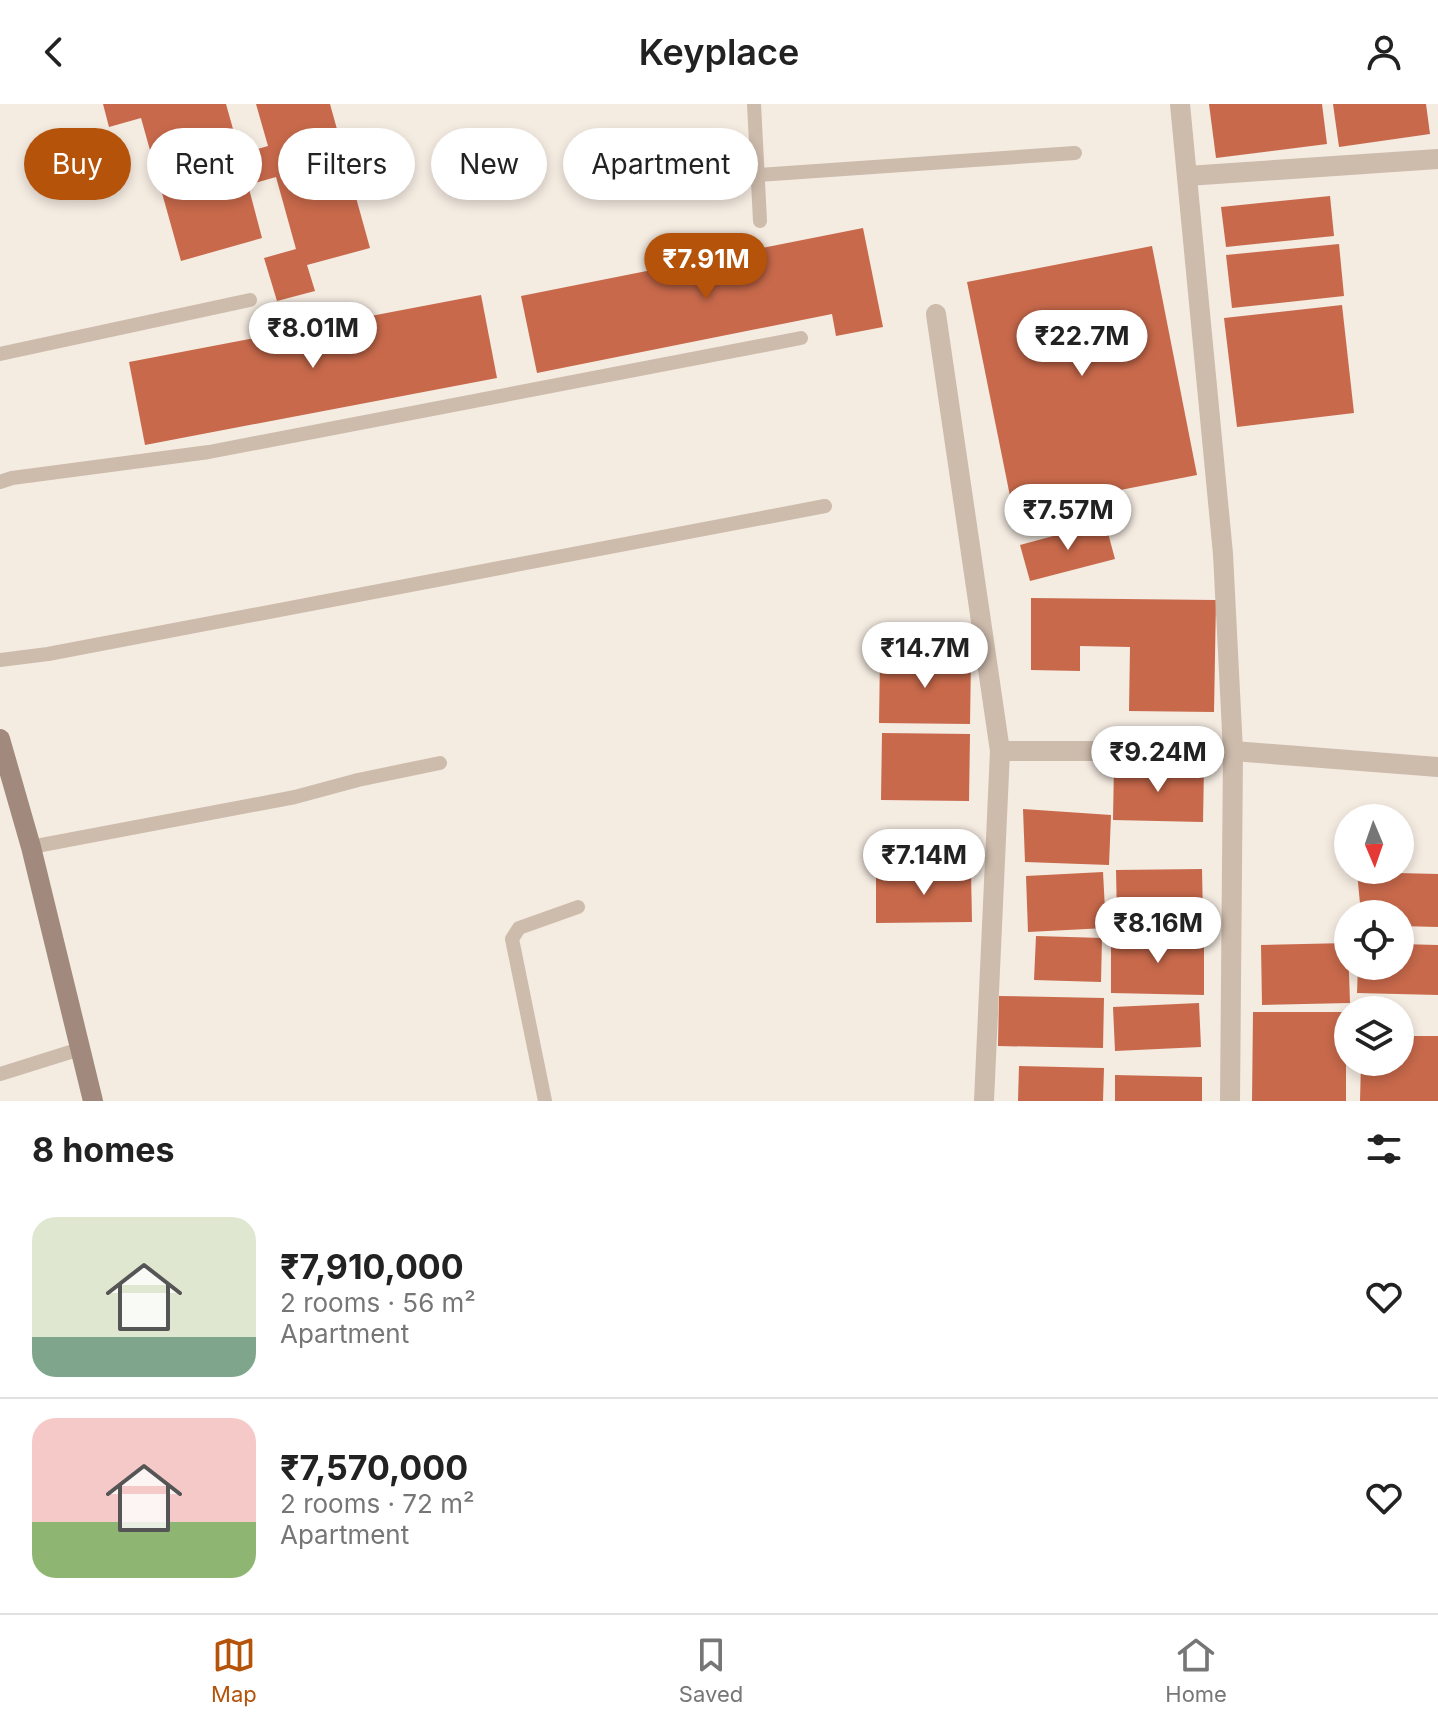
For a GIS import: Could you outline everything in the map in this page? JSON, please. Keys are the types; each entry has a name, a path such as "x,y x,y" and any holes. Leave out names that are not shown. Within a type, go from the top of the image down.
{"street":[{"path":"1180,104 1223,554 1233,751 1230,1101"},
{"path":"1187,176 1438,159"},
{"path":"936,314 1000,751 984,1101"},
{"path":"0,739 31,847 93,1101"},
{"path":"1000,751 1233,751 1438,767"}],"lane":[{"path":"754,104 755,128"},
{"path":"760,221 758,175 1075,153"},
{"path":"0,354 250,300"},
{"path":"0,482 209,452 801,338"},
{"path":"0,660 48,654 825,506"},
{"path":"31,847 295,797 440,763"},
{"path":"545,1101 512,939 519,928 578,907"},
{"path":"0,1074 80,1049"}],"building":[{"path":"103,104 226,104 233,128 147,128 147,139 141,118 109,127"},
{"path":"256,104 330,104 337,128 278,128 278,184 276,177 262,181 262,148 268,146"},
{"path":"1209,104 1322,104 1327,144 1216,158"},
{"path":"1333,104 1426,104 1430,134 1339,147"},
{"path":"1330,196 1334,236 1226,247 1221,207"},
{"path":"164,200 252,200 262,238 181,261"},
{"path":"282,200 357,200 370,248 307,265 315,291 277,301 264,258 296,249"},
{"path":"863,228 883,327 836,336 832,314 537,373 521,296"},
{"path":"1339,244 1344,296 1232,308 1226,255"},
{"path":"1152,246 1197,475 1013,511 967,282"},
{"path":"481,295 497,378 145,445 129,362"},
{"path":"1342,305 1354,413 1237,427 1224,318"},
{"path":"1105,522 1115,559 1030,581 1020,545"},
{"path":"1031,598 1216,600 1214,712 1129,711 1130,647 1080,646 1080,671 1031,670"},
{"path":"880,657 971,658 970,724 879,723"},
{"path":"882,733 970,734 969,801 881,800"},
{"path":"1114,765 1204,767 1203,822 1113,820"},
{"path":"1023,809 1111,815 1109,865 1025,862"},
{"path":"1202,869 1203,917 1117,919 1116,870"},
{"path":"876,872 971,872 972,922 876,923"},
{"path":"1103,872 1106,928 1028,932 1026,876"},
{"path":"1414,873 1438,874 1438,927 1414,926 1414,900 1360,900 1358,884 1414,884"},
{"path":"1036,936 1102,938 1101,982 1034,980"},
{"path":"1111,936 1204,937 1204,995 1111,993"},
{"path":"1334,943 1334,980 1349,980 1350,996 1334,996 1334,1003 1262,1005 1261,945"},
{"path":"1414,944 1438,945 1438,995 1357,993 1357,980 1414,980"},
{"path":"999,996 1104,998 1103,1048 998,1046"},
{"path":"1199,1003 1201,1047 1115,1051 1113,1007"},
{"path":"1253,1012 1334,1012 1334,1076 1346,1076 1346,1101 1252,1101"},
{"path":"1414,1036 1438,1036 1438,1101 1360,1101 1361,1076 1414,1076"},
{"path":"1019,1066 1104,1068 1103,1101 1018,1101"},
{"path":"1115,1075 1202,1077 1202,1101 1115,1101"}]}
